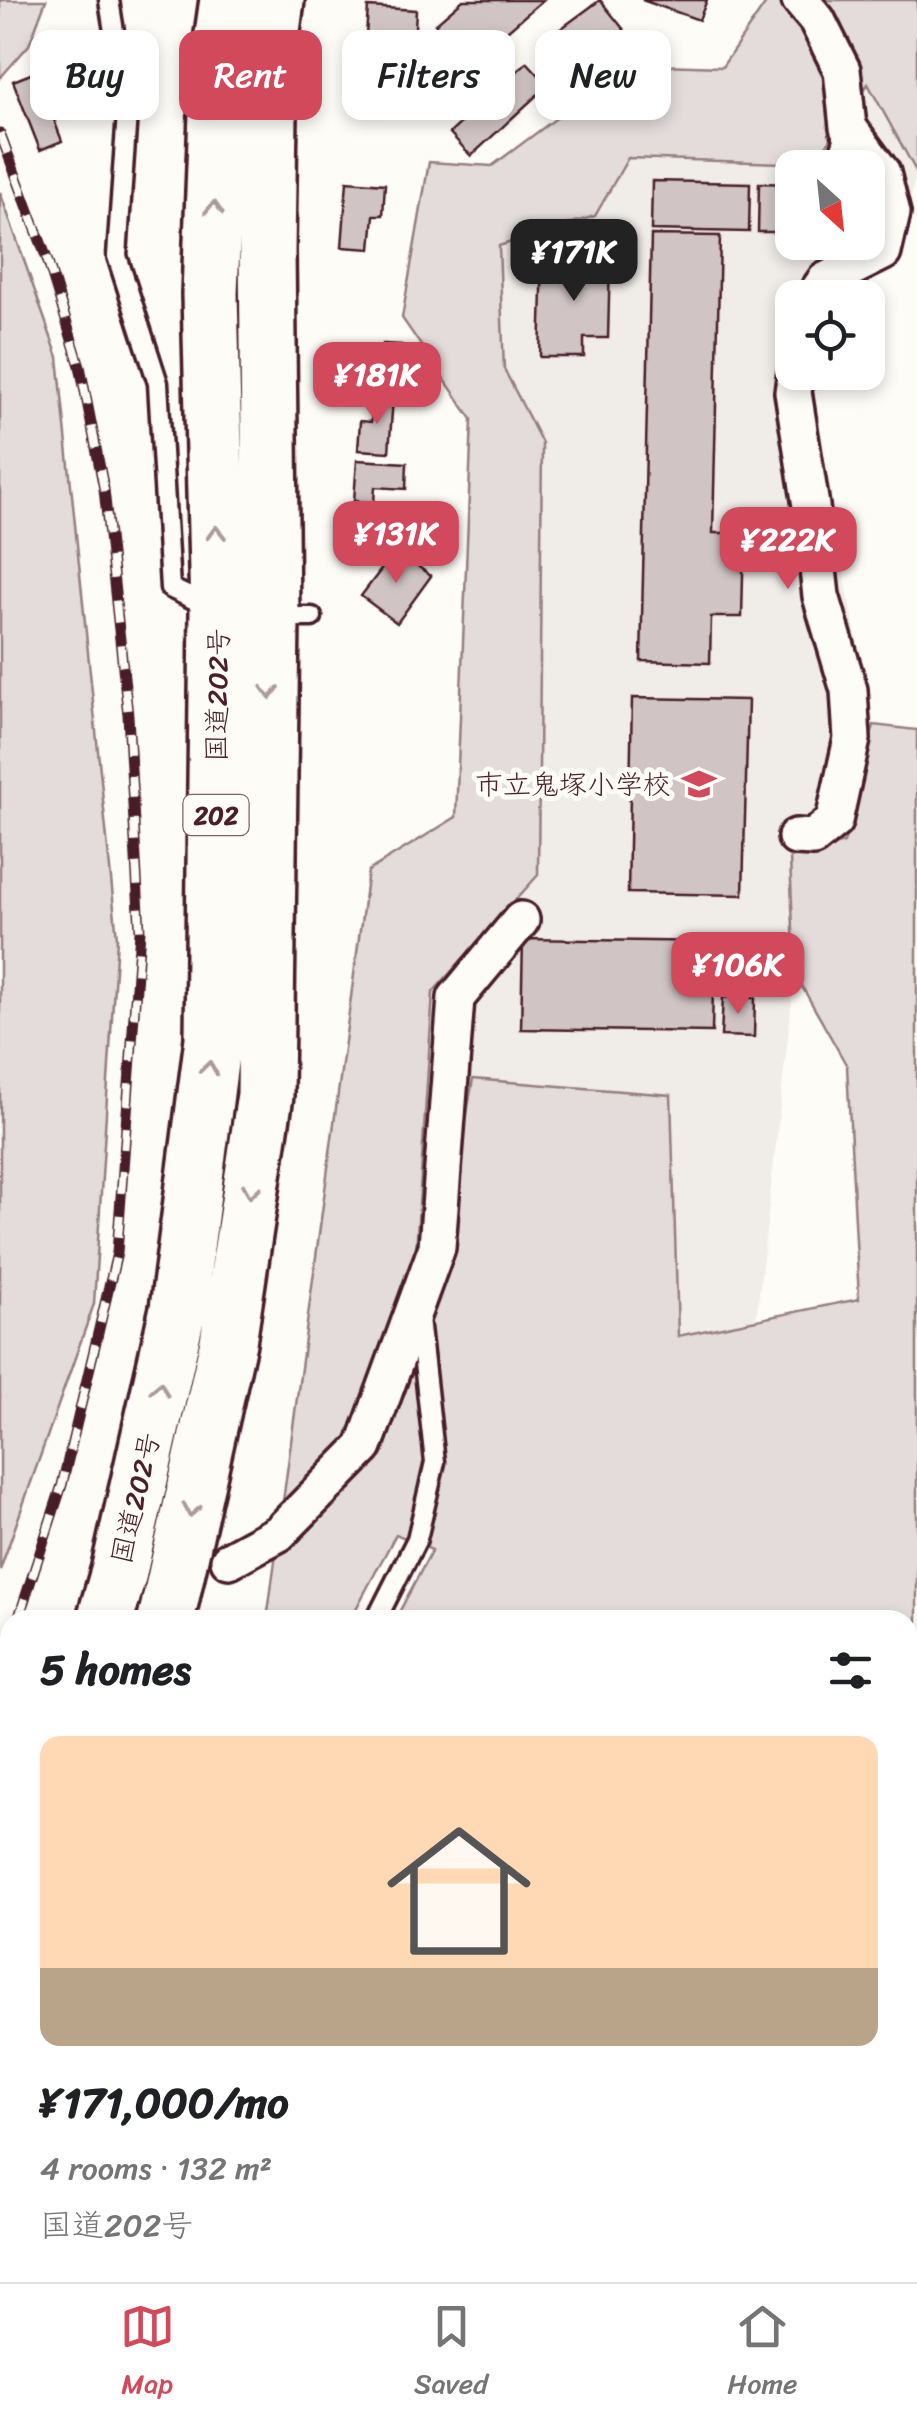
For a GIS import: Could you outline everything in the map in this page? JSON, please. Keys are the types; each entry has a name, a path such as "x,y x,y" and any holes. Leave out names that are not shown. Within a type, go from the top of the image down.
{"highway":[{"name":"国道202号","path":"108,1610 178,1309 267,615 210,294 219,63 228,0"},
{"name":"国道202号","path":"168,1610 228,1342 265,1095 266,250 270,46 276,0"}],"street":[{"path":"800,0 817,20 842,70 848,127 882,173 892,213 882,252 826,280"},
{"path":"794,390 821,596 849,690 852,739 834,821 814,838 796,837"},
{"path":"229,1560 279,1534 364,1448 437,1247 456,998 521,920"}],"lane":[{"path":"109,0 126,114 117,256 158,383 170,588 267,615"},
{"path":"841,150 848,127"},
{"path":"381,1610 417,1539 436,1462 418,1305"}],"shaded area":[{"path":"0,0 46,0 35,30 30,30 29,45 0,78"},
{"path":"768,0 917,0 917,173 868,84 823,150 775,150 775,163 628,158 595,216 499,246 504,369 542,443 538,875 433,992 416,1251 431,1317 473,1079 671,1095 678,1336 859,1299 847,1066 795,974 790,858 844,843 874,725 917,730 917,1610 400,1610 432,1550 396,1534 355,1610 268,1610 368,871 456,817 472,419 402,318 429,162 492,166 554,120 671,120 671,65 722,67"},
{"name":"市立鬼塚小学校","path":"869,83 916,172 898,259 864,280 775,280 775,390 815,390 816,431 874,725 844,843 790,859 795,974 756,1320 678,1336 465,1478 416,1251 433,992 538,875 542,444 504,369 499,246 595,216 628,158 775,163 775,260 885,260 885,150 824,150"},
{"path":"0,192 58,357 117,938 94,1304 0,1570"}],"building":[{"path":"463,0 543,0 508,30 440,30 435,24"},
{"path":"600,0 624,30 559,30"},
{"path":"642,0 707,0 699,20"},
{"path":"368,7 416,10 415,30 366,30"},
{"path":"527,62 535,71 535,97 515,115 515,73"},
{"path":"30,74 30,120 54,120 62,141 40,150 13,81"},
{"path":"464,120 510,120 471,156 450,133"},
{"path":"347,181 385,184 383,215 374,215 371,249 342,247"},
{"path":"652,181 750,183 749,232 651,230"},
{"path":"759,183 775,183 775,232 758,232"},
{"path":"651,235 720,236 713,533 744,533 742,617 711,617 710,663 641,661"},
{"path":"543,256 610,258 608,338 584,338 584,357 540,357"},
{"path":"383,344 401,345 398,385 380,383"},
{"path":"373,396 393,398 389,452 358,450 360,421 371,422"},
{"path":"357,460 407,463 406,489 375,487 374,503 354,501"},
{"path":"396,550 431,576 397,623 361,596"},
{"path":"632,698 748,700 743,895 628,893"},
{"path":"523,939 714,942 712,1032 521,1029"},
{"path":"723,997 755,998 754,1037 721,1036"}],"railway":[{"path":"0,133 47,259 80,366 104,489 128,715 140,931 117,1253 62,1485 21,1610"}],"place":[{"name":"市立鬼塚小学校","path":"699,784"}]}
